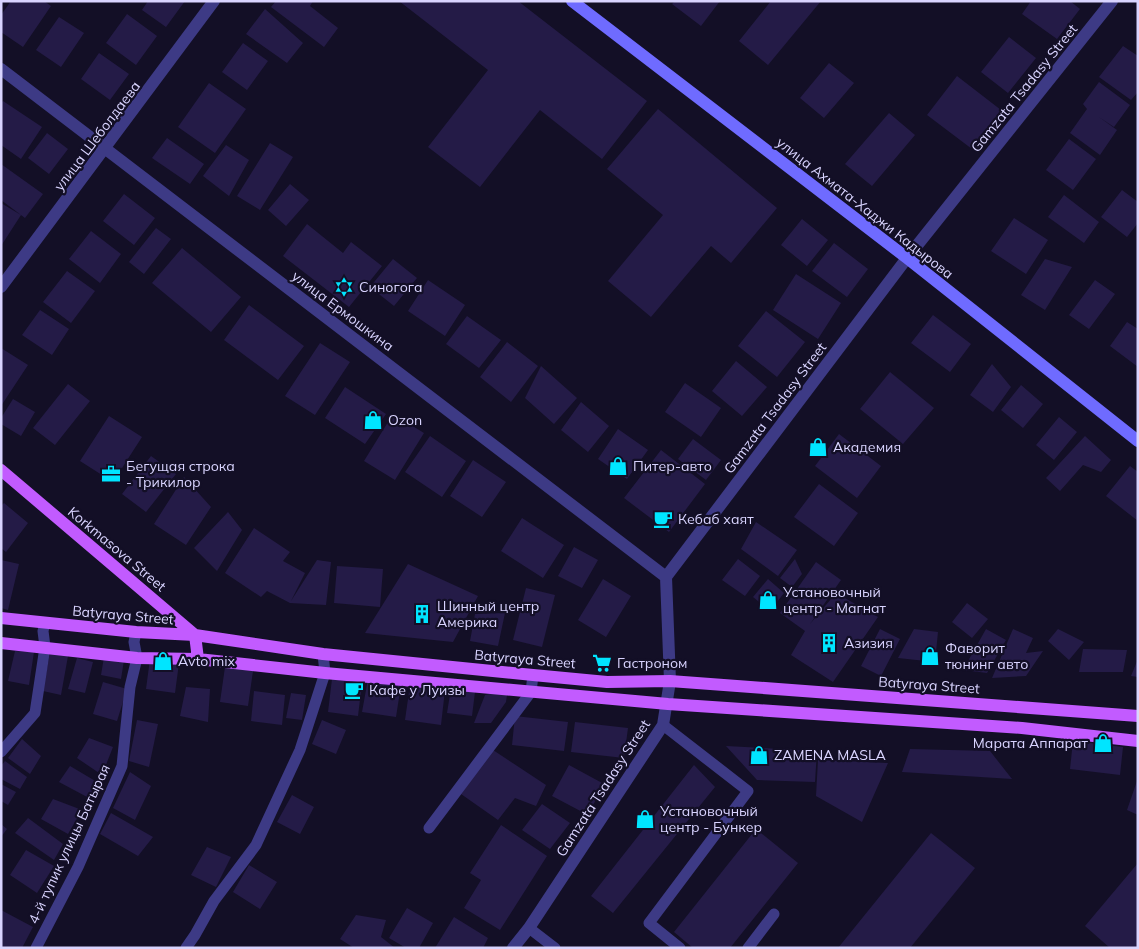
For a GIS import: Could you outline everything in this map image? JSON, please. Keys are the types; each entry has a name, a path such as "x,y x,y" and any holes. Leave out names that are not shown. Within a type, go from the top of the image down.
{"main road":[{"name":"улица Ахмата-Хаджи Кадырова","path":"572,1 907,258 1138,441"},
{"name":"Korkmasova Street","path":"1,470 195,635"},
{"name":"Batyraya Street","path":"1,618 136,632 195,635 322,654 533,676 607,682 670,681 1138,716"},
{"path":"195,635 198,659"},
{"path":"1,643 137,658 198,659 325,673 668,704 1022,728 1138,740"}],"street":[{"name":"улица Шеболдаева","path":"1,287 106,150 214,1"},
{"name":"Gamzata Tsadasy Street","path":"513,948 663,725 668,704 670,681 666,577 907,258 1112,1"},
{"name":"улица Ермошкина","path":"1,69 666,577"}],"lane":[{"path":"1,752 35,713 45,647 43,631 45,623"},
{"name":"4-й тупик улицы Батырая","path":"36,948 78,866 122,766 130,688 137,658 134,642 136,632"},
{"path":"186,948 214,901 256,844 300,750 325,673 322,654"},
{"path":"429,828 531,692 533,676"},
{"path":"663,725 748,791 649,923 680,948"},
{"path":"748,948 774,914"},
{"path":"528,928 555,948"}],"building":[{"path":"11,1 44,1 51,6 23,47 1,32 1,15"},
{"path":"148,1 185,1 166,27 142,10"},
{"path":"276,1 313,1 310,6 338,28 324,47 271,7"},
{"path":"399,1 518,1 647,101 602,159 540,110 480,187 428,147 488,70"},
{"path":"675,1 720,1 701,26 672,4"},
{"path":"771,1 821,1 768,65 739,41"},
{"path":"1031,1 1070,1 1080,9 1057,39 1022,14"},
{"path":"265,9 303,43 287,63 246,34"},
{"path":"127,14 157,36 136,65 106,43"},
{"path":"59,17 84,33 61,67 36,50"},
{"path":"1009,37 1036,58 1008,93 981,72"},
{"path":"243,43 268,61 247,90 222,72"},
{"path":"1123,46 1138,56 1138,92 1131,100 1099,77"},
{"path":"99,53 129,74 110,100 81,79"},
{"path":"829,63 854,83 824,118 800,98"},
{"path":"957,76 1001,110 972,149 927,115"},
{"path":"1099,82 1130,105 1114,127 1099,117 1117,130 1100,155 1070,133 1087,109 1083,104"},
{"path":"209,83 246,109 215,153 178,127"},
{"path":"3,101 42,127 21,159 1,145 1,104"},
{"path":"658,109 777,208 731,263 711,246 651,317 608,281 663,215 607,169"},
{"path":"889,113 915,135 872,186 845,164"},
{"path":"47,133 68,149 49,174 28,158"},
{"path":"167,138 204,164 190,184 152,158"},
{"path":"1069,139 1096,159 1073,190 1046,170"},
{"path":"270,143 293,157 260,210 237,196"},
{"path":"226,145 249,160 229,196 203,176"},
{"path":"1,164 43,194 25,218 1,200"},
{"path":"290,184 309,200 286,226 268,210"},
{"path":"1122,190 1138,202 1138,223 1127,237 1101,217"},
{"path":"124,194 155,218 134,245 103,221"},
{"path":"1064,195 1099,222 1084,243 1048,217"},
{"path":"1,203 21,215 1,246"},
{"path":"1014,218 1048,240 1026,274 991,251"},
{"path":"802,219 828,240 807,266 781,245"},
{"name":"Синогога","path":"307,224 343,253 351,242 382,266 349,307 283,256"},
{"path":"156,228 171,239 144,274 129,262"},
{"path":"91,231 121,254 100,283 69,259"},
{"path":"834,243 868,269 847,297 812,271"},
{"path":"182,248 241,297 211,332 152,283"},
{"path":"393,259 417,278 394,306 370,287"},
{"path":"1045,259 1072,267 1045,310 1021,295"},
{"path":"67,271 95,291 71,323 43,302"},
{"path":"796,274 841,303 818,339 773,310"},
{"path":"428,280 465,305 445,336 408,311"},
{"path":"1095,280 1115,294 1089,329 1069,315"},
{"path":"249,305 304,346 278,380 224,340"},
{"path":"40,310 69,329 52,355 22,335"},
{"path":"766,311 805,342 777,377 738,346"},
{"path":"933,315 971,344 950,372 911,343"},
{"path":"467,316 501,340 479,368 446,344"},
{"path":"1127,322 1138,329 1138,367 1110,346"},
{"path":"507,342 538,366 511,402 480,377"},
{"path":"320,343 350,362 315,415 285,396"},
{"path":"1,348 28,365 1,406"},
{"path":"736,361 767,387 742,416 712,391"},
{"path":"992,364 1011,387 993,412 970,395"},
{"path":"541,366 577,398 554,424 525,398"},
{"path":"890,372 934,408 903,444 860,409"},
{"path":"685,383 721,408 701,437 665,412"},
{"path":"68,384 90,401 55,445 33,428"},
{"path":"1021,385 1043,404 1023,428 1001,410"},
{"path":"345,387 386,414 365,444 325,418"},
{"path":"13,399 35,412 21,436 1,424 1,418"},
{"path":"581,402 609,426 588,452 561,430"},
{"path":"393,414 424,433 395,480 364,461"},
{"path":"109,416 142,437 113,482 80,461"},
{"path":"1059,417 1077,432 1054,460 1036,445"},
{"path":"618,429 648,450 627,479 598,459"},
{"path":"839,434 881,466 857,498 815,466"},
{"path":"430,436 466,461 442,497 405,472"},
{"path":"1085,436 1111,460 1101,472 1083,465 1060,491 1046,478"},
{"path":"693,439 721,460 706,480 678,459"},
{"path":"661,450 705,484 669,532 624,498"},
{"path":"151,456 176,474 146,512 122,494"},
{"path":"473,460 506,482 482,517 450,496"},
{"path":"1130,466 1138,472 1138,521 1106,496"},
{"path":"184,477 211,507 186,545 154,524"},
{"path":"819,484 858,513 834,546 794,517"},
{"path":"4,503 28,523 6,552 1,548 1,506"},
{"path":"228,512 242,530 217,571 194,548"},
{"path":"522,518 564,545 543,578 501,551"},
{"path":"756,522 797,550 778,576 741,549"},
{"path":"254,528 290,552 283,561 305,573 291,601 317,560 331,562 326,605 290,603 267,591 261,597 225,573"},
{"path":"574,547 598,560 582,588 558,576"},
{"path":"738,559 760,576 745,596 722,580"},
{"path":"795,559 802,574 792,587 780,578"},
{"path":"1,560 19,564 8,610 1,608"},
{"name":"Азизия","path":"816,562 841,580 810,624 836,593 878,617 833,682 791,655 805,631 780,613"},
{"name":"Шинный центр Америка","path":"408,564 478,596 453,642 365,633"},
{"path":"337,566 383,569 380,607 334,603"},
{"path":"603,579 631,596 606,637 578,620"},
{"path":"768,579 784,593 770,611 753,597"},
{"path":"526,588 555,595 542,647 513,640"},
{"path":"967,603 988,619 972,638 952,622"},
{"path":"505,613 498,646 470,641 475,614"},
{"path":"880,629 900,639 881,676 861,666"},
{"path":"914,629 938,632 935,662 898,658"},
{"path":"986,629 1006,640 987,673 963,670"},
{"path":"1013,629 1033,638 1026,653 1043,651 1026,676 992,678"},
{"path":"1058,629 1084,642 1069,660 1048,641"},
{"path":"1083,649 1127,650 1123,672 1079,672"},
{"path":"15,651 34,652 29,685 8,681"},
{"path":"105,651 125,654 121,679 101,675"},
{"path":"50,652 68,656 61,695 43,691"},
{"path":"77,658 93,662 85,693 68,689"},
{"path":"150,659 179,663 175,693 146,689"},
{"path":"1138,659 1138,677 1131,676"},
{"path":"225,667 253,671 248,706 220,702"},
{"path":"332,679 362,683 358,716 328,712"},
{"path":"368,679 401,685 396,717 362,712"},
{"path":"103,682 127,689 117,721 93,714"},
{"path":"410,685 445,690 441,725 405,720"},
{"path":"186,687 210,689 208,722 180,716"},
{"path":"451,688 475,692 472,716 447,713"},
{"path":"254,691 285,695 282,725 251,721"},
{"path":"291,693 306,695 302,720 286,718"},
{"path":"494,693 507,695 506,702 491,723 474,723 485,695"},
{"path":"515,716 568,722 564,751 512,745"},
{"path":"137,720 158,724 149,767 129,761"},
{"path":"322,720 346,730 336,754 312,744"},
{"path":"575,722 628,728 624,758 571,752"},
{"path":"89,738 113,747 102,775 77,758"},
{"path":"22,739 41,756 30,774 8,758"},
{"path":"1073,741 1123,747 1120,775 1070,769"},
{"path":"726,746 817,751 815,782 757,780"},
{"path":"910,749 990,751 1012,779 902,772"},
{"path":"493,750 546,785 536,806 515,798 498,820 461,794"},
{"path":"818,760 888,763 862,822 816,796"},
{"path":"5,761 27,777 20,789 1,779 1,766"},
{"path":"569,765 604,784 588,815 552,796"},
{"path":"694,765 715,787 613,913 591,896"},
{"path":"70,766 97,782 89,798 59,782"},
{"path":"130,772 151,786 135,820 113,808"},
{"path":"1138,781 1138,815 1127,810"},
{"path":"1,784 16,792 8,805 1,801"},
{"path":"292,795 314,807 300,834 277,822"},
{"path":"53,799 82,810 68,834 41,819"},
{"path":"542,804 570,823 550,849 522,830"},
{"path":"111,813 153,837 138,856 100,834"},
{"path":"28,818 63,844 54,860 15,833"},
{"path":"1,824 7,829 1,837"},
{"path":"501,825 547,856 500,930 464,908 481,880 470,873"},
{"path":"756,829 798,863 730,948 693,948 674,932"},
{"path":"931,833 975,868 910,948 838,948"},
{"path":"207,847 231,857 216,887 191,875"},
{"path":"26,850 54,866 37,893 10,875"},
{"path":"1138,863 1138,948 1110,948 1085,926"},
{"path":"249,865 277,882 260,909 233,892"},
{"path":"407,908 433,923 419,948 406,948 389,938"},
{"path":"1,910 33,927 22,948 1,948"},
{"path":"356,915 386,920 381,937 395,948 354,948 340,939"},
{"path":"454,917 488,938 483,948 435,948"}],"place":[{"name":"Синогога","path":"344,287"},
{"name":"Ozon","path":"373,420"},
{"name":"Академия","path":"818,447"},
{"name":"Питер-авто","path":"618,466"},
{"name":"Бегущая строка - Трикилор","path":"111,474"},
{"name":"Кебаб хаят","path":"663,519"},
{"name":"Установочный центр - Магнат","path":"768,600"},
{"name":"Шинный центр Америка","path":"422,614"},
{"name":"Азизия","path":"829,643"},
{"name":"Фаворит тюнинг авто","path":"930,656"},
{"name":"Avto mix","path":"163,661"},
{"name":"Гастроном","path":"602,663"},
{"name":"Кафе у Луизы","path":"354,690"},
{"name":"Марата Аппарат","path":"1103,743"},
{"name":"ZAMENA MASLA","path":"759,755"},
{"name":"Установочный центр - Бункер","path":"645,819"}]}
